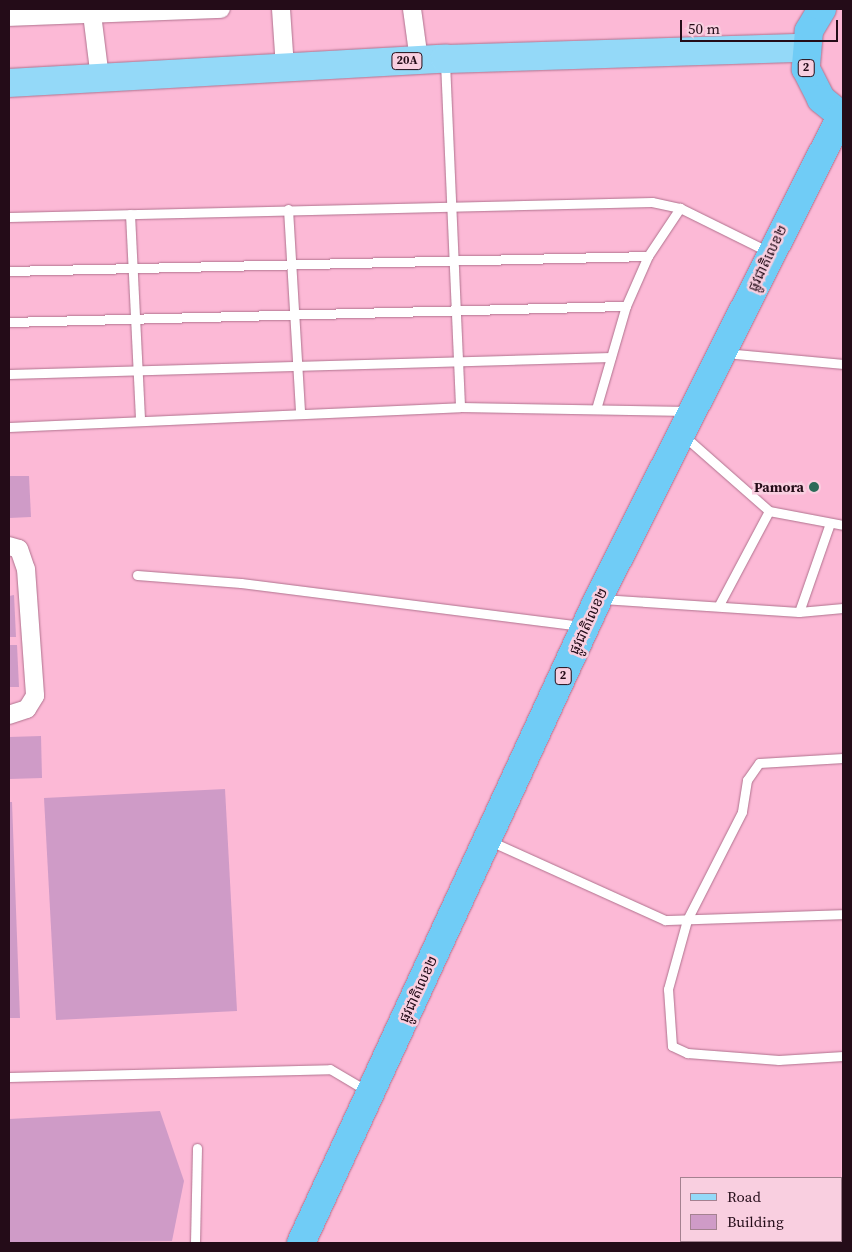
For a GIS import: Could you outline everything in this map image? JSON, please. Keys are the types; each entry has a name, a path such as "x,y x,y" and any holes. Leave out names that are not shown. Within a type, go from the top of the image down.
{"highway":[{"name":"2","path":"822,9 805,48 814,90 842,117"},
{"name":"ផ្លូវជាតិលេខ២","path":"301,1243 598,599 685,422 722,353 769,252 842,117"}],"main road":[{"name":"20A","path":"9,83 432,60 805,48"}],"street":[{"path":"9,18 221,9"},
{"path":"281,9 284,68"},
{"path":"412,9 432,60"},
{"path":"92,14 100,78"},
{"path":"9,546 19,549 17,569 35,696 27,709 9,715"}],"lane":[{"path":"432,60 451,204 460,407"},
{"path":"9,217 451,204 652,202 680,208 769,252"},
{"path":"596,409 626,306 648,256 680,208"},
{"path":"288,209 300,414"},
{"path":"130,214 140,421"},
{"path":"9,271 454,259 648,256"},
{"path":"9,322 626,306"},
{"path":"722,353 843,364"},
{"path":"9,374 458,358 611,357"},
{"path":"9,426 460,407 596,409 685,422 769,511 843,525"},
{"path":"719,605 769,511"},
{"path":"799,612 830,523"},
{"path":"137,575 241,582 586,626"},
{"path":"598,599 719,605 799,612 843,608"},
{"path":"843,758 759,763 747,780 742,812 688,920 668,989 672,1046 687,1053 726,1058 843,1056"},
{"path":"487,840 665,920 843,914"},
{"path":"9,1077 330,1069 370,1093"},
{"path":"196,1243 197,1148"}],"building":[{"path":"9,476 29,476 31,517 9,518"},
{"path":"14,595 16,637 9,637 9,596"},
{"path":"9,645 17,645 19,687 9,687"},
{"path":"41,736 42,778 9,779 9,737"},
{"path":"225,789 237,1011 56,1020 44,798"},
{"path":"9,802 12,802 20,1018 9,1018"},
{"path":"160,1111 184,1181 172,1241 9,1243 9,1119"}],"place":[{"name":"Pamora","path":"814,487"}]}
